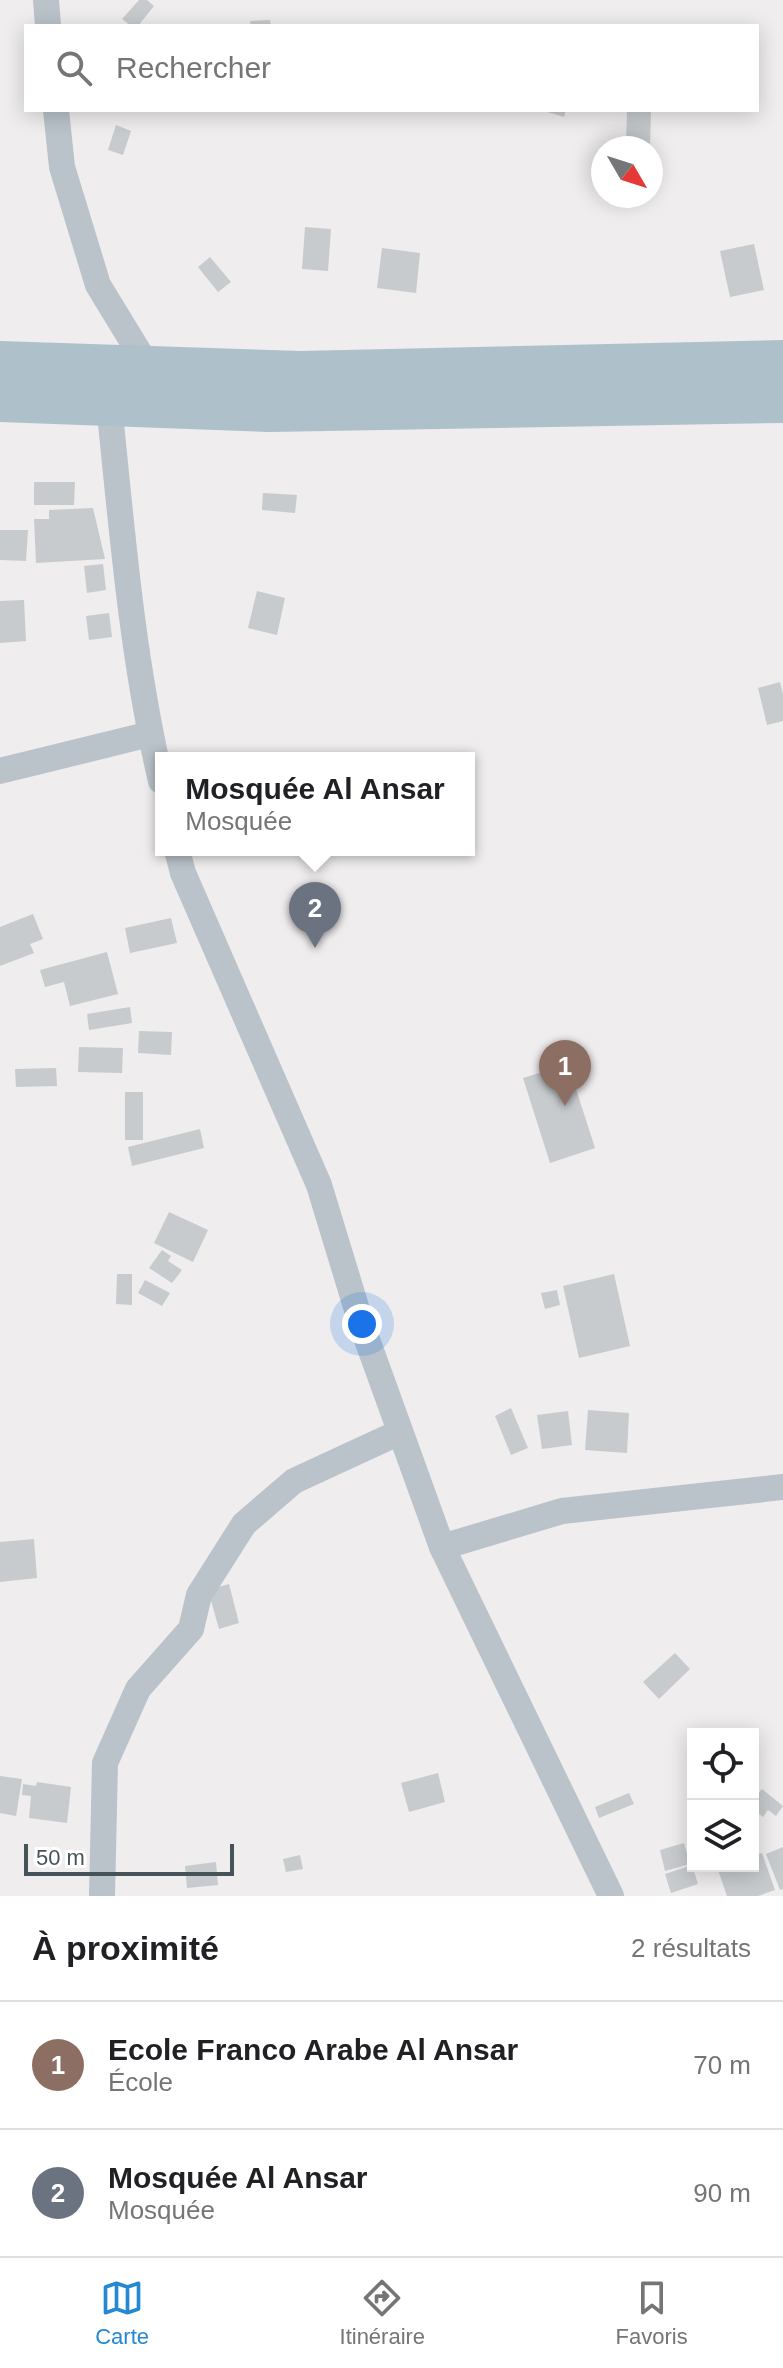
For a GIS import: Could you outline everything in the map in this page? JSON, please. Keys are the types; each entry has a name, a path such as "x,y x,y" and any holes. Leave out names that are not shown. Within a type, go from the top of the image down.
{"main road":[{"path":"8,373 148,367 301,372 783,361"},
{"path":"8,373 109,404 269,411 783,402"}],"street":[{"path":"46,0 48,24"},
{"path":"56,112 62,167 98,285 148,367"},
{"path":"109,404 127,573 155,755"},
{"path":"0,771 150,734"},
{"path":"179,856 183,873 319,1185 361,1323 442,1547 611,1896"},
{"path":"102,1896 105,1763 138,1689 191,1629 199,1595 244,1524 294,1481 400,1432"},
{"path":"442,1547 562,1511 783,1487"}],"building":[{"path":"139,0 147,0 154,6 140,24 128,24 122,19"},
{"path":"270,20 271,24 251,24 250,21"},
{"path":"548,112 565,112 564,117"},
{"path":"627,112 651,112 650,136 626,136"},
{"path":"116,125 131,131 123,155 108,150"},
{"path":"305,227 331,229 328,271 302,269"},
{"path":"754,244 764,290 730,297 720,251"},
{"path":"382,248 420,253 416,293 377,288"},
{"path":"210,257 231,282 218,292 198,267"},
{"path":"34,482 75,482 74,505 34,505"},
{"path":"263,493 297,495 295,513 262,510"},
{"path":"93,508 105,559 36,563 34,519 49,519 49,510"},
{"path":"0,530 28,530 26,561 0,560"},
{"path":"103,564 106,590 87,593 84,566"},
{"path":"257,591 285,598 277,635 248,628"},
{"path":"24,600 26,641 0,643 0,601"},
{"path":"109,613 112,637 89,640 86,616"},
{"path":"780,682 783,721 767,725 758,688"},
{"path":"33,914 43,939 30,944 34,953 0,966 0,927"},
{"path":"171,918 177,943 130,953 125,928"},
{"path":"107,952 118,994 70,1006 64,982 45,987 40,970"},
{"path":"130,1007 132,1023 89,1030 87,1014"},
{"path":"139,1031 172,1032 171,1055 138,1053"},
{"path":"79,1047 123,1048 122,1073 78,1072"},
{"path":"568,1064 595,1148 550,1163 523,1078"},
{"path":"56,1068 57,1086 16,1087 15,1069"},
{"path":"125,1092 143,1092 143,1140 125,1140"},
{"path":"200,1129 204,1148 132,1166 128,1147"},
{"path":"169,1212 208,1230 193,1262 154,1243"},
{"path":"162,1250 171,1256 168,1261 182,1270 172,1283 149,1268"},
{"path":"117,1274 132,1274 132,1305 116,1304"},
{"path":"614,1274 630,1346 579,1358 563,1286"},
{"path":"145,1280 170,1293 162,1306 138,1293"},
{"path":"557,1290 560,1305 545,1309 541,1293"},
{"path":"511,1408 528,1448 511,1455 495,1416"},
{"path":"588,1410 629,1413 627,1453 585,1450"},
{"path":"568,1411 572,1445 542,1449 537,1415"},
{"path":"34,1539 37,1578 0,1582 0,1542"},
{"path":"229,1584 239,1623 219,1629 208,1590"},
{"path":"675,1653 690,1669 659,1699 643,1682"},
{"path":"438,1773 445,1802 409,1812 401,1783"},
{"path":"0,1776 22,1779 16,1816 0,1813"},
{"path":"37,1782 71,1787 67,1823 29,1818 31,1796 22,1795 23,1784 36,1786"},
{"path":"762,1789 783,1806 776,1816 768,1810 763,1817 759,1814 759,1792"},
{"path":"629,1793 634,1804 599,1818 595,1807"},
{"path":"684,1843 687,1865 665,1871 660,1850"},
{"path":"783,1847 783,1889 780,1890 766,1854"},
{"path":"762,1853 775,1890 758,1896 727,1896 719,1872 759,1872 759,1854"},
{"path":"300,1855 303,1869 286,1872 283,1859"},
{"path":"216,1862 218,1885 187,1888 185,1866"},
{"path":"687,1867 687,1872 694,1872 698,1884 671,1893 665,1874"}],"place":[{"name":"Mosquée Al Ansar","path":"315,948"},
{"name":"Ecole Franco Arabe Al Ansar","path":"565,1106"}]}
